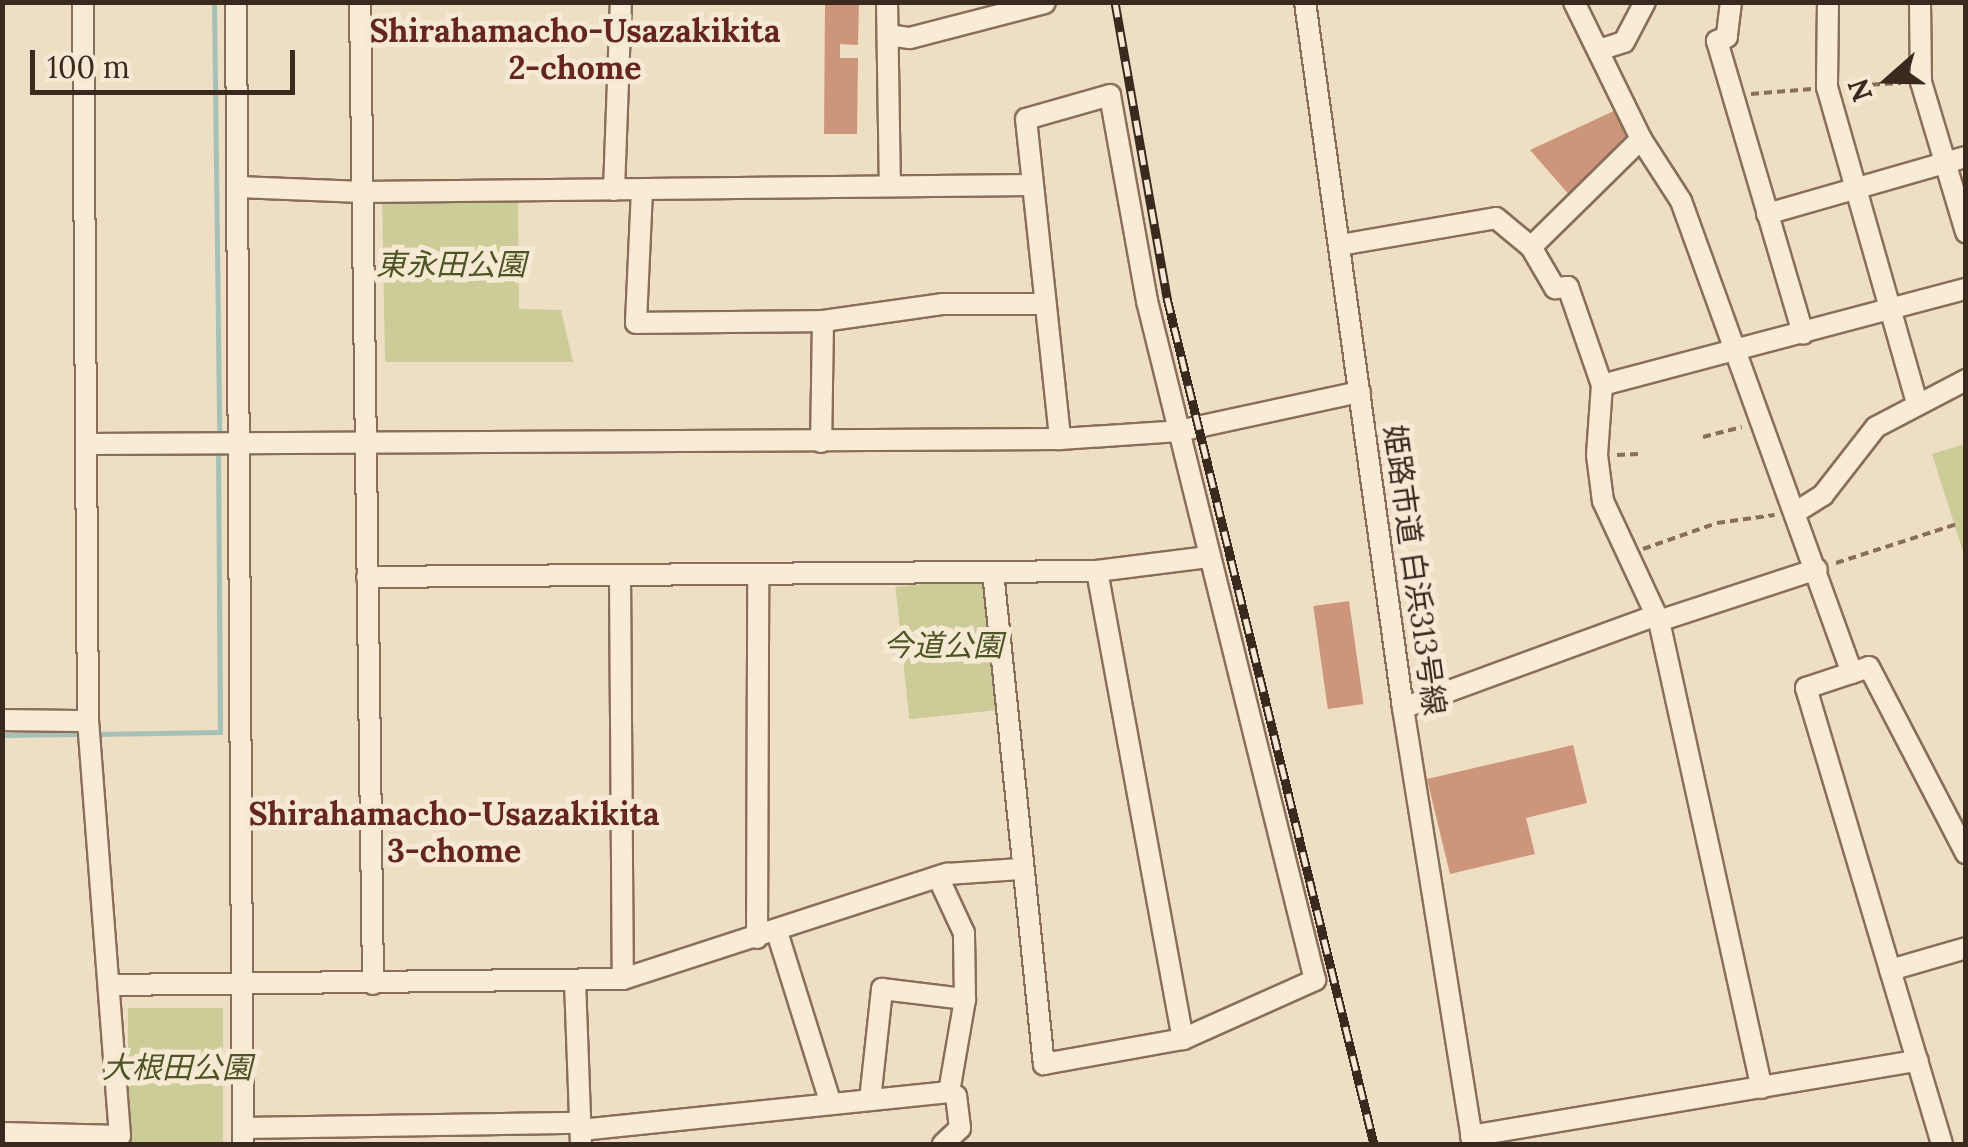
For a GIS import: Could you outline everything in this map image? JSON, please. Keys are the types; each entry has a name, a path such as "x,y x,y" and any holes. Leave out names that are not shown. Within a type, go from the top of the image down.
{"street":[{"path":"2,1133 120,1136 88,721 83,2"},
{"path":"236,2 243,1136 581,1133 949,1092 956,1096 960,1128 943,1144"},
{"path":"360,2 372,984"},
{"path":"614,190 621,2"},
{"path":"887,2 890,184"},
{"path":"888,35 910,38 994,9 1045,2"},
{"name":"姫路市道 白浜313号線","path":"1305,2 1403,708 1472,1140"},
{"path":"1574,2 1641,139 1681,201 1732,354 1796,512 1852,673"},
{"path":"1600,50 1624,42 1645,2"},
{"path":"1732,2 1728,37 1716,40 1803,334"},
{"path":"1828,2 1827,87 1852,188 1917,402"},
{"path":"1920,2 1921,82 1955,160 1966,232"},
{"path":"992,572 1020,868 1044,1064 1183,1039 1316,980 1147,301 1110,95 1026,119 1060,439"},
{"path":"1531,247 1641,139"},
{"path":"1768,214 1955,160"},
{"path":"238,187 362,192 1031,185"},
{"path":"642,190 636,323 823,322 942,304 1045,304"},
{"path":"1340,245 1496,218 1531,247 1555,288 1568,286 1602,385 1597,455 1604,501 1657,618 1762,1088"},
{"path":"1602,385 1732,354 1966,289"},
{"path":"821,442 823,322"},
{"path":"1796,512 1823,495 1876,426 1966,380"},
{"path":"86,444 1060,439 1179,431 1360,392"},
{"path":"367,578 1097,572 1208,558"},
{"path":"1403,708 1657,618 1817,569"},
{"path":"1097,572 1183,1039"},
{"path":"758,574 767,935 831,1104"},
{"path":"620,576 623,980"},
{"path":"1942,1144 1806,688 1869,667 1966,853"},
{"path":"2,720 88,721"},
{"path":"109,985 623,980 938,877 1020,868"},
{"path":"938,877 964,933 965,999 949,1092"},
{"path":"1890,970 1966,948"},
{"path":"576,981 581,1133"},
{"path":"870,1100 882,989 965,999"},
{"path":"1472,1140 1918,1060"}],"path":[{"path":"1703,437 1760,422"},
{"path":"1629,554 1717,523 1796,512"},
{"path":"1817,569 1960,523"}],"green space":[{"name":"東永田公園","path":"382,196 518,196 519,309 561,310 573,362 385,362"},
{"path":"1966,444 1965,558 1932,454"},
{"name":"今道公園","path":"982,578 996,710 909,719 895,587"},
{"name":"大根田公園","path":"128,1008 223,1008 223,1144 128,1144"}],"building":[{"path":"825,3 859,3 858,45 840,44 840,58 858,58 857,134 824,134"},
{"path":"1618,109 1634,139 1572,198 1530,150"},
{"path":"1349,601 1363,704 1328,709 1313,606"},
{"path":"1573,745 1587,803 1526,818 1535,854 1450,874 1427,779"}],"waterway":[{"path":"214,2 219,436"},
{"path":"95,734 220,732 218,447"},
{"path":"2,735 84,734"}],"railway":[{"path":"1115,2 1167,298 1374,1144"}],"district":[{"name":"Shirahamacho-Usazakikita 2-chome","path":"575,50"},
{"name":"Shirahamacho-Usazakikita 3-chome","path":"454,834"}]}
